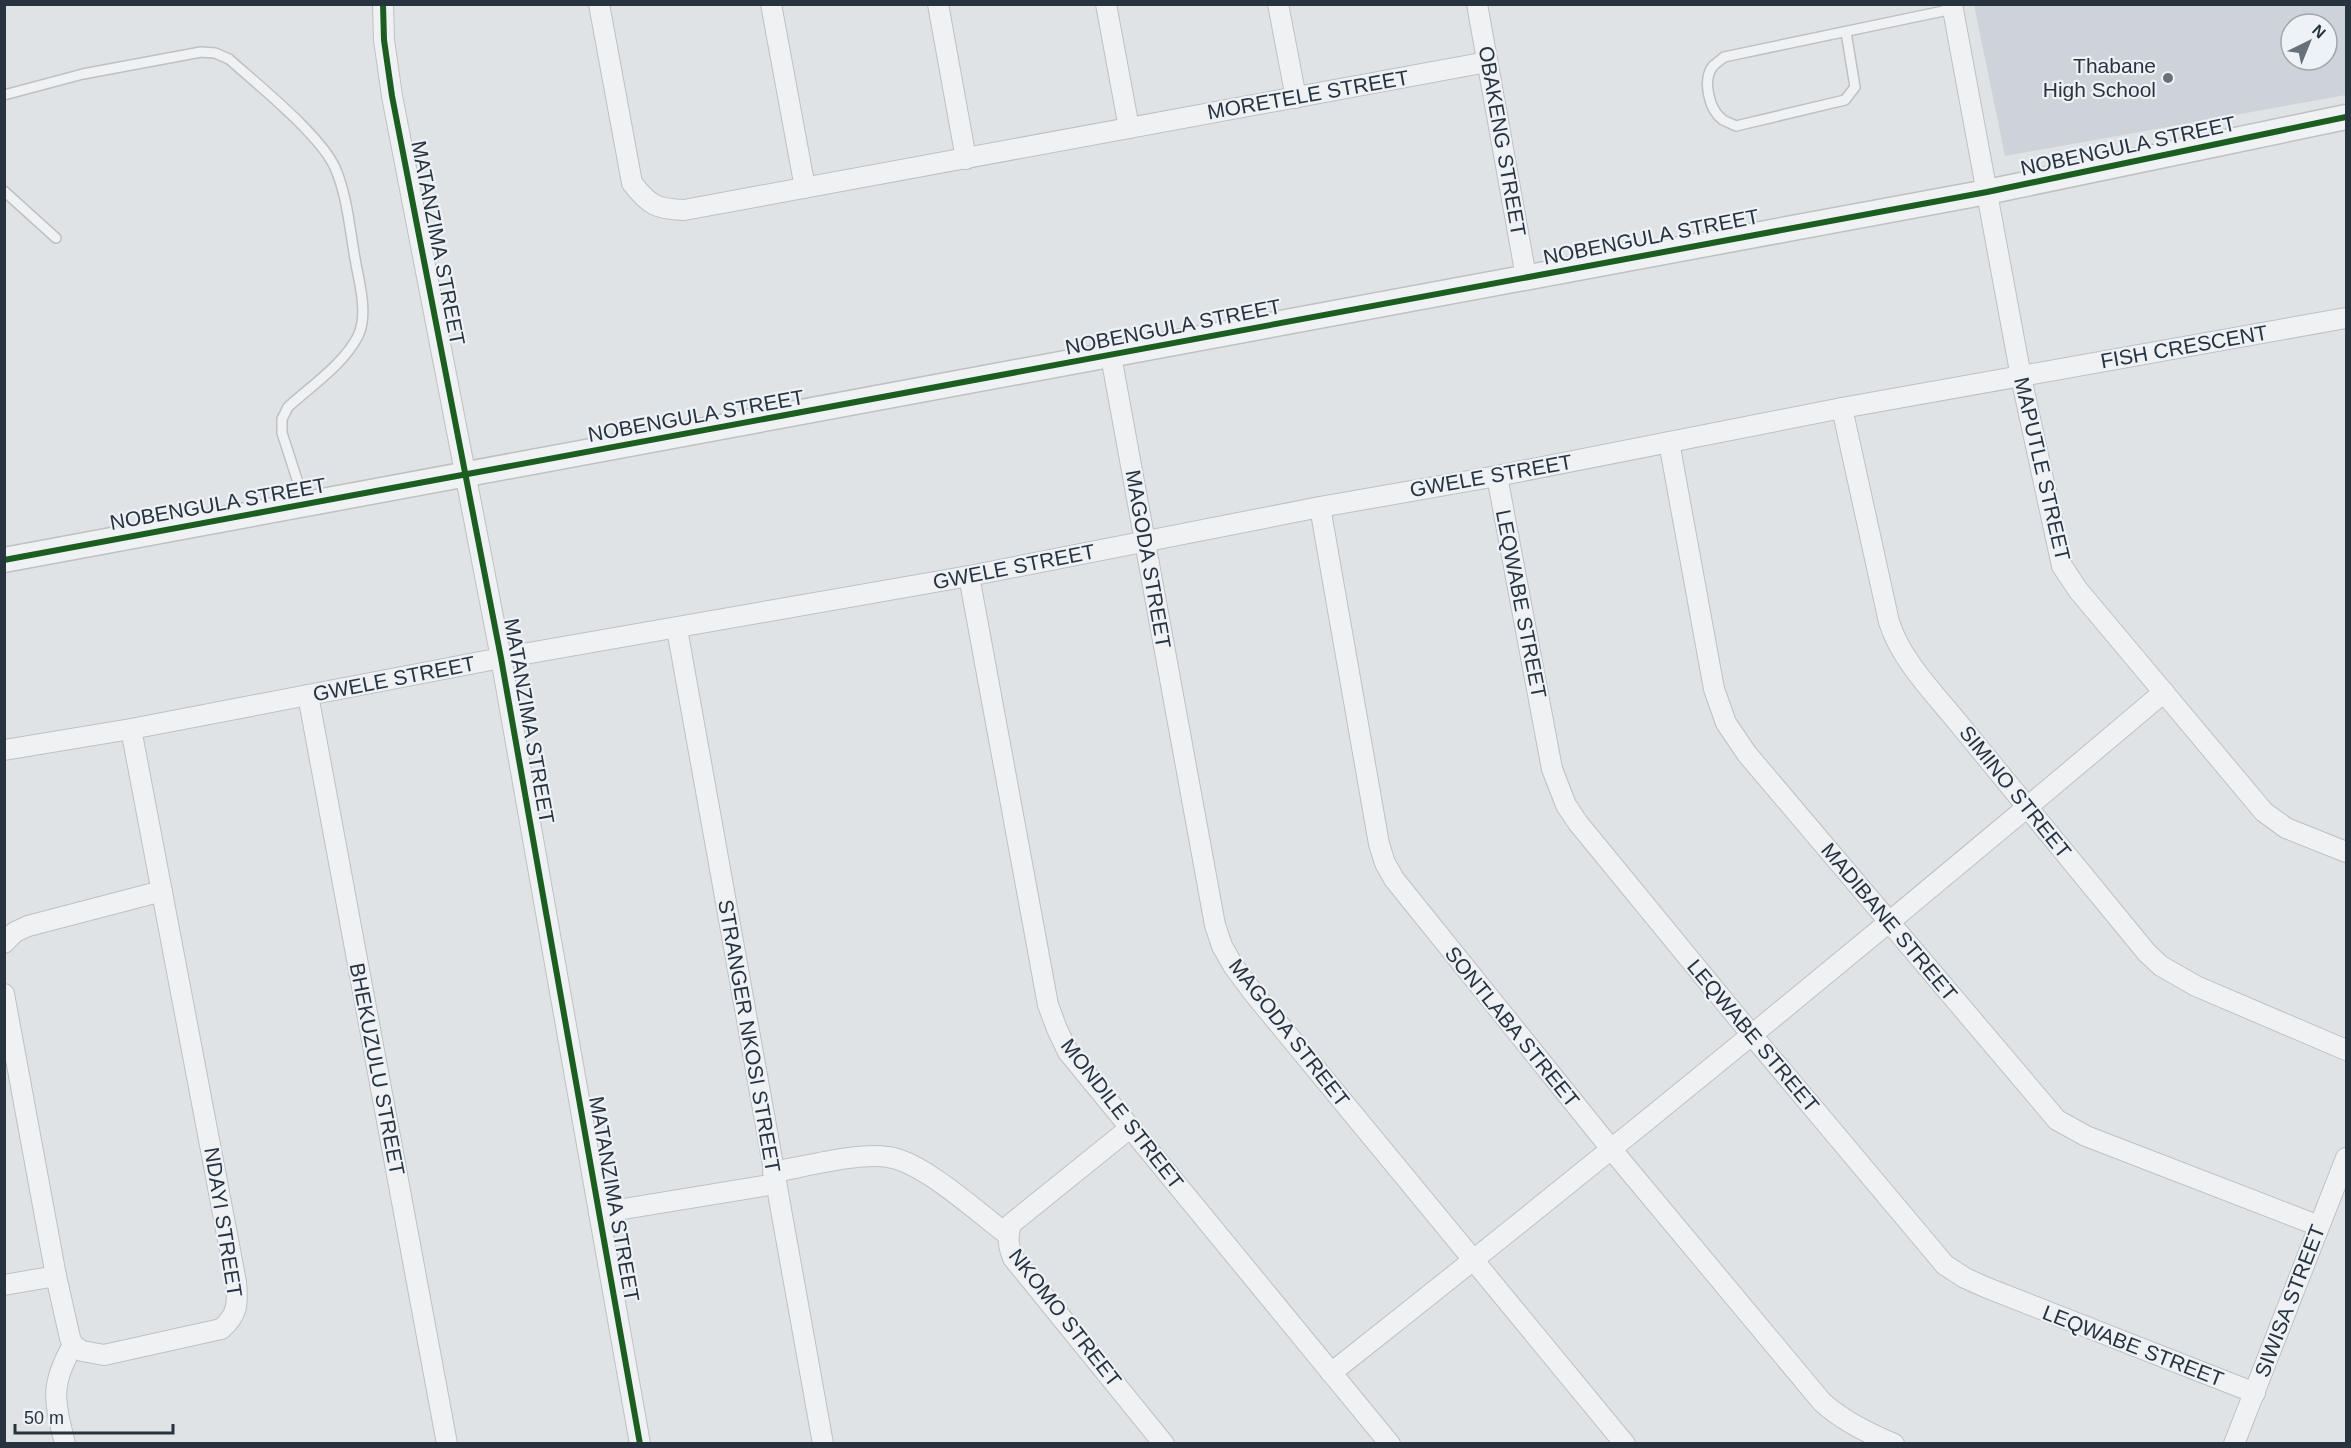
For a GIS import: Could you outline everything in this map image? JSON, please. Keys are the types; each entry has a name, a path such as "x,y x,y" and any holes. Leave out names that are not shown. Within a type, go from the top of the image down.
{"street":[{"name":"MATANZIMA STREET","path":"383,4 384,40 392,96 501,658 640,1443"},
{"name":"MORETELE STREET","path":"599,4 632,183 645,200 661,209 684,210 1488,62"},
{"path":"771,4 805,188"},
{"path":"938,4 966,159"},
{"path":"1106,4 1129,128"},
{"path":"1278,4 1296,98"},
{"name":"OBAKENG STREET","path":"1477,4 1526,278"},
{"name":"MAPUTLE STREET","path":"1952,7 2021,377 2062,566 2078,590 2264,812 2286,828 2346,852"},
{"name":"NOBENGULA STREET","path":"4,560 1987,192 2346,117"},
{"name":"FISH CRESCENT","path":"2021,377 2346,318"},
{"name":"MAGODA STREET","path":"1111,356 1215,926 1222,946 1255,995 1625,1443"},
{"name":"GWELE STREET","path":"4,750 131,729 501,658 969,576 1842,408 2021,377"},
{"name":"SIMINO STREET","path":"1842,408 1893,634 1911,663 2027,808 2147,953 2161,966 2196,986 2346,1050"},
{"name":"MADIBANE STREET","path":"1669,442 1714,690 1726,723 1747,754 2057,1120 2086,1136 2319,1226"},
{"name":"LEQWABE STREET","path":"1497,476 1557,787 1578,823 1751,1034 1945,1265 1985,1287 2255,1393"},
{"name":"SONTLABA STREET","path":"1320,507 1376,827 1385,863 1402,893 1822,1402 1853,1425 1894,1443"},
{"name":"MONDILE STREET","path":"969,576 1048,1005 1068,1052 1330,1373 1390,1443"},
{"name":"STRANGER NKOSI STREET","path":"677,628 823,1443"},
{"path":"1330,1373 1612,1150 2164,692"},
{"name":"BHEKUZULU STREET","path":"308,694 447,1443"},
{"name":"NDAYI STREET","path":"73,1345 82,1351 104,1355 221,1329 231,1322 236,1312 236,1282 131,729"},
{"path":"4,943 15,932 28,926 162,891"},
{"path":"4,994 56,1276 73,1345 58,1373 55,1390 65,1443"},
{"name":"NKOMO STREET","path":"1130,1128 1011,1224 1008,1245 1013,1258 1164,1443"},
{"path":"599,1213 774,1178 861,1157 888,1157 906,1162 935,1178 1008,1236"},
{"name":"SIWISA STREET","path":"2234,1443 2346,1158"},
{"path":"4,1285 56,1276"}],"lane":[{"path":"1846,32 1855,87 1845,100 1736,126 1721,119 1715,111 1709,98 1707,83 1713,66 1724,57 1952,7"},
{"path":"4,95 83,74 201,52 215,53 229,59 311,135 328,155 342,186 360,289 362,321 358,336 348,350 288,407 282,419 282,433 305,505"},
{"path":"4,191 56,238"}],"shaded area":[{"name":"Thabane High School","path":"1974,5 2346,5 2346,95 2005,156"}],"cycle path":[{"path":"383,4 384,40 392,96 501,658 640,1444"},
{"path":"4,560 1987,192 2346,117"}],"place":[{"name":"Thabane High School","path":"2168,78"}]}
